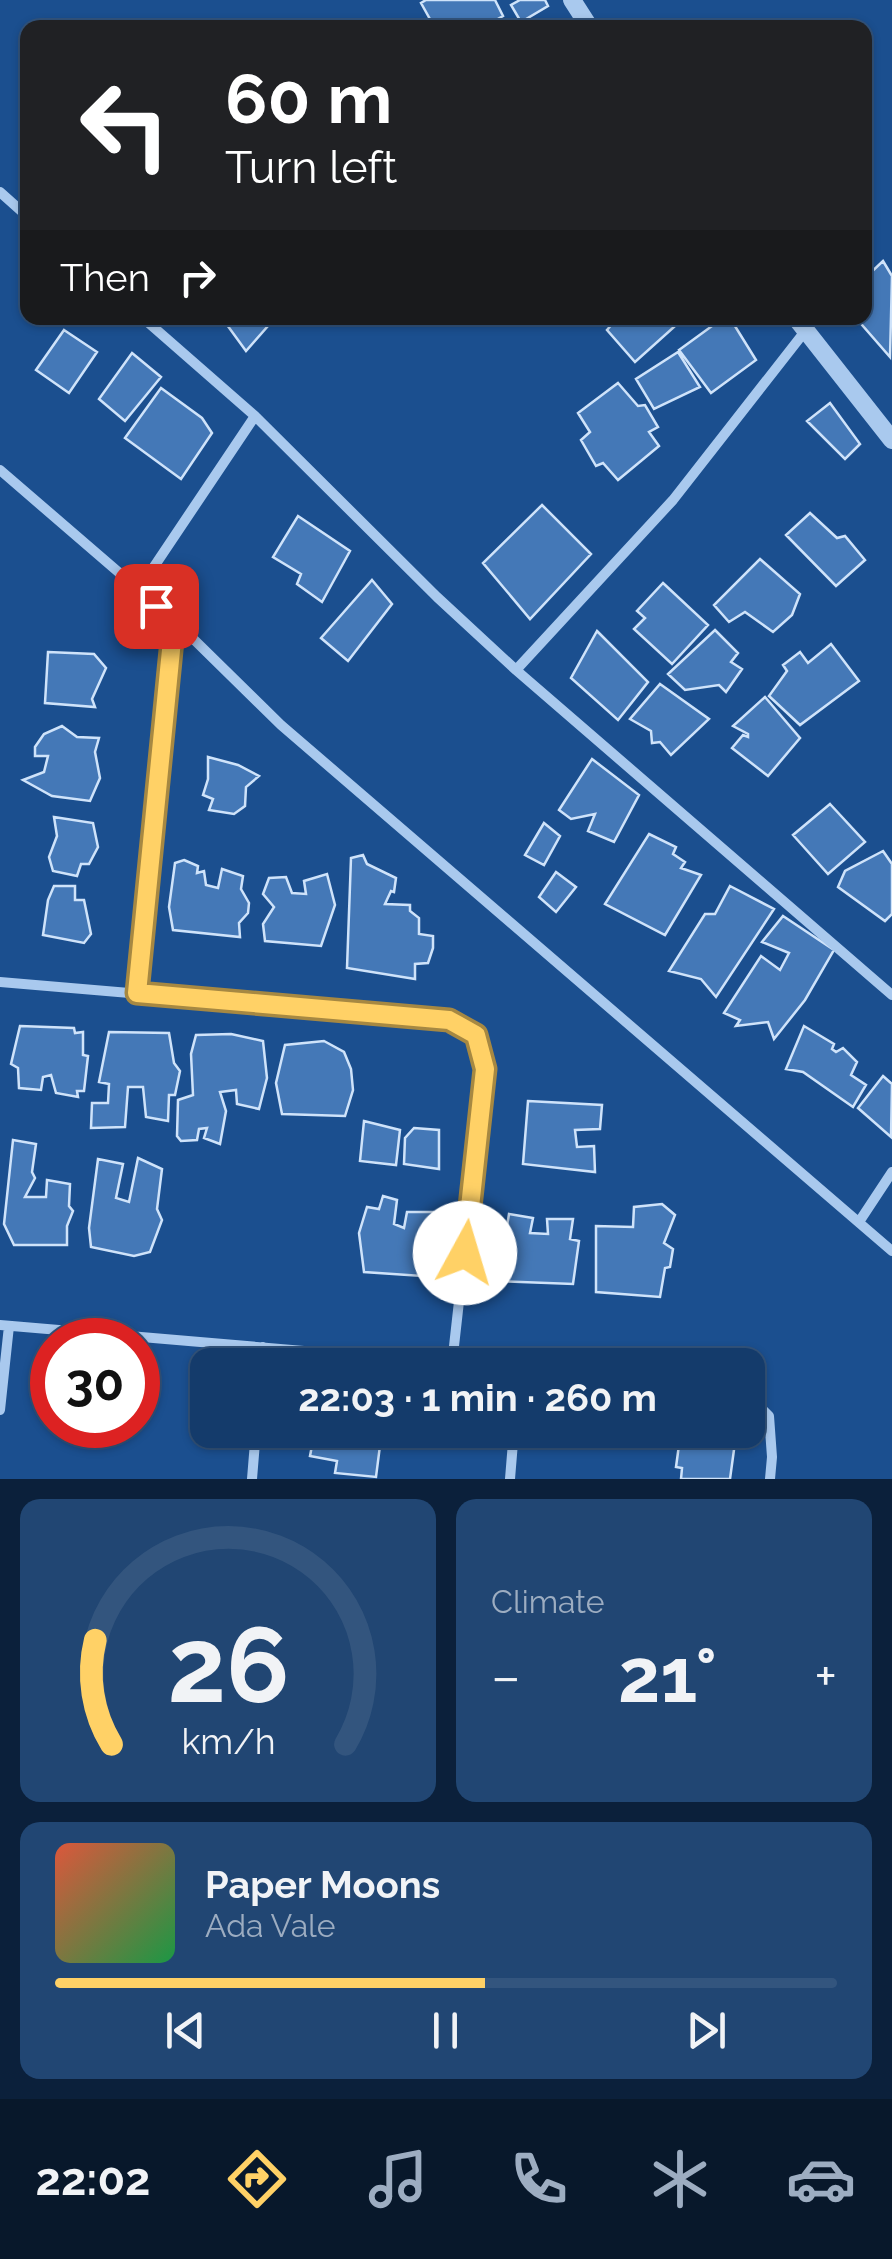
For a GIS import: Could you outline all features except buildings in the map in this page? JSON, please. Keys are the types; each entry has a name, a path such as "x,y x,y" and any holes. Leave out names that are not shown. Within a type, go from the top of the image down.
{"street":[{"path":"0,192 20,209"},
{"path":"150,325 255,416 437,598 516,670 892,996"},
{"path":"516,670 673,500 800,325"},
{"path":"802,325 892,440"},
{"path":"137,592 255,416"},
{"path":"0,470 174,620 282,725 892,1252"},
{"path":"137,993 174,620"},
{"path":"0,982 449,1020 476,1035 485,1069 454,1348"},
{"path":"858,1222 892,1172"},
{"path":"0,1410 4,1326 274,1348"},
{"path":"765,1413 772,1457 770,1479"},
{"path":"252,1479 255,1448"},
{"path":"510,1479 513,1448"}],"route":[{"path":"156,606 174,620 137,993 449,1020 476,1035 485,1069 465,1253"}]}
